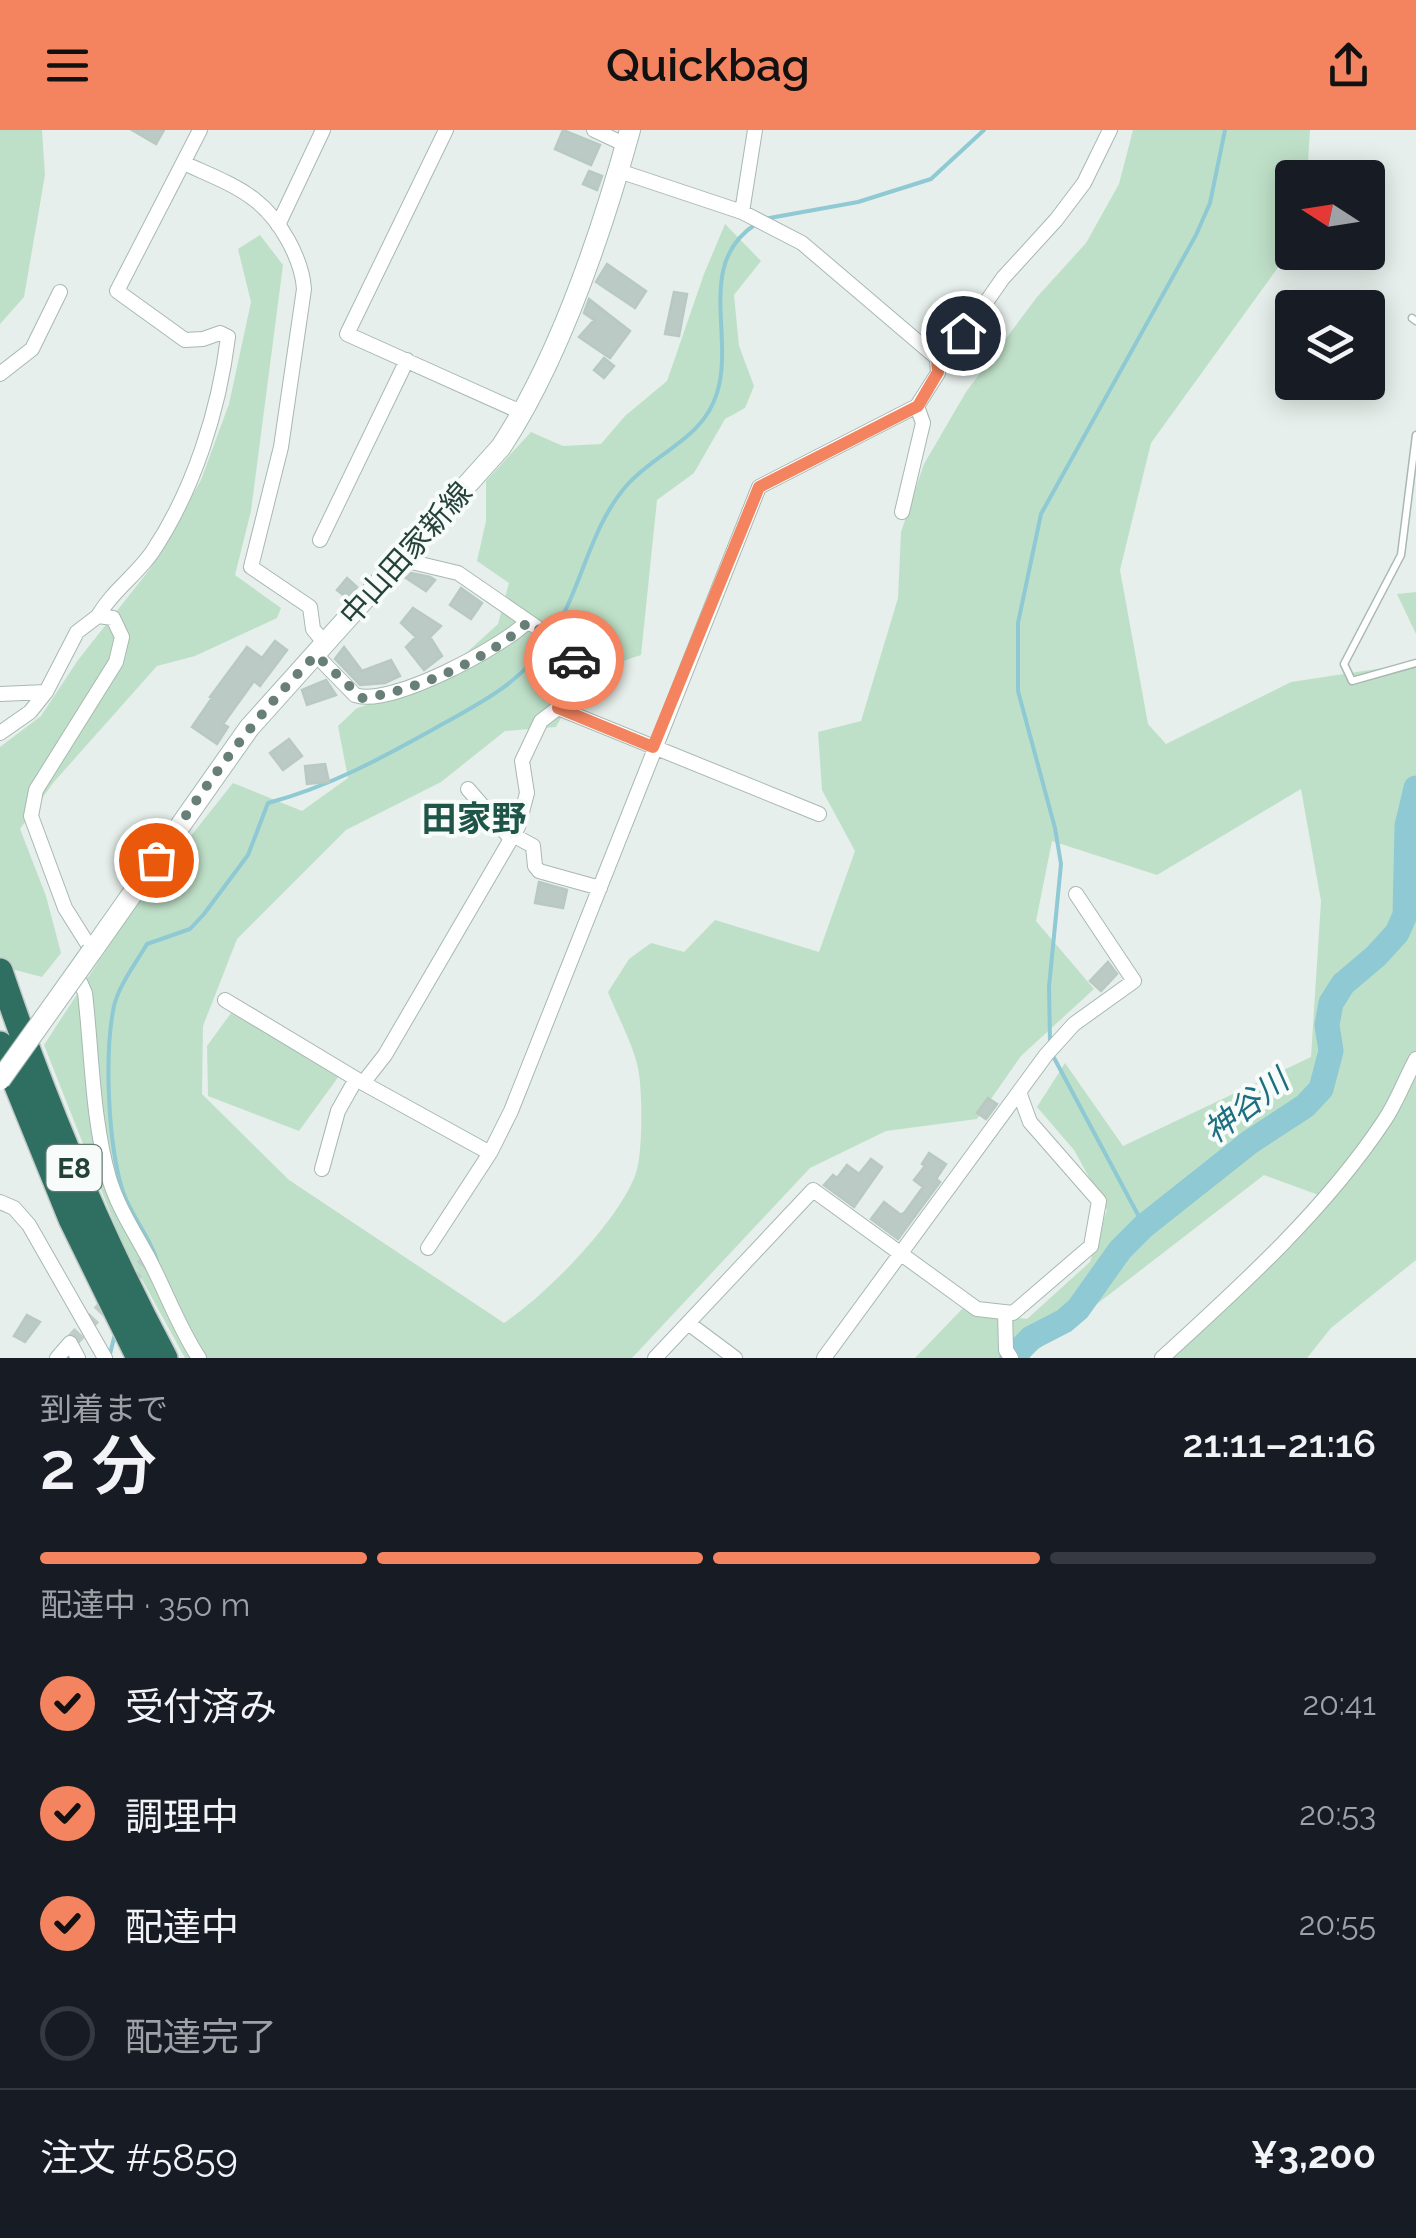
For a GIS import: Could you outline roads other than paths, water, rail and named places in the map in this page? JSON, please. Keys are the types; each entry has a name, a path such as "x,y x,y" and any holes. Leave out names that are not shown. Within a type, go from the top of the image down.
{"highway":[{"name":"E8","path":"0,971 92,1211 165,1358"},
{"name":"E8","path":"0,1044 71,1219 139,1358"}],"main road":[{"name":"中山田家新線","path":"0,1080 249,728 502,447 523,413 594,245 628,138"}],"street":[{"path":"0,733 30,712 46,692 77,632 98,616 107,600 134,576 155,548 195,468 223,381 228,338 220,333 185,340 117,291 200,130"},
{"path":"278,224 323,130"},
{"path":"446,130 347,334 523,413"},
{"path":"594,130 628,138"},
{"path":"742,212 754,130"},
{"path":"618,171 742,212 816,254 937,358 948,358 1003,278 1084,183 1110,130"},
{"path":"184,163 256,200 278,224 303,272 304,289 281,447 252,567 310,607 321,650 362,698 462,666 528,622"},
{"path":"0,374 32,349 60,292"},
{"path":"428,1248 490,1153 511,1111 759,487 918,406 938,372 937,358"},
{"path":"320,540 407,360"},
{"path":"902,512 923,423 918,406"},
{"path":"322,1168 338,1111 385,1055 512,837 527,793 522,761 541,721 558,708 576,673 574,656 458,573 399,559"},
{"path":"92,951 65,908 31,816 36,790 116,662 122,637 113,618 98,616"},
{"path":"0,694 46,692"},
{"path":"558,708 819,814"},
{"path":"468,790 512,837 533,846 539,870 600,888"},
{"path":"824,1358 1019,1092 1074,1024 1134,981 1076,894"},
{"path":"76,973 85,993 99,1129 110,1178 125,1218 199,1358"},
{"path":"225,1000 490,1153"},
{"path":"1162,1358 1280,1245 1346,1172 1387,1117 1416,1059"},
{"path":"655,1358 813,1190 977,1308 1013,1313 1090,1246 1099,1202 1030,1122 1019,1092"},
{"path":"0,1202 14,1208 29,1225 105,1358"},
{"path":"1005,1312 1006,1350 1011,1358"},
{"path":"688,1323 734,1358"},
{"path":"58,1358 70,1343 78,1358"}],"lane":[{"path":"1416,435 1401,555 1344,664 1352,681 1416,663"}],"waterway":[{"path":"764,219 858,202 931,179 984,130"},
{"path":"1050,1042 1049,987 1061,864 1018,691 1018,623 1041,514 1196,235 1210,203 1225,130"},
{"path":"553,633 615,500 640,473 691,433 710,409 721,371 720,302 727,259 738,240 756,224"},
{"path":"157,1261 123,1192 109,1099 114,1006 147,944 190,929 204,914 248,855 268,803 352,772 465,712 511,682 548,641"},
{"name":"神谷川","path":"1012,1358 1031,1338 1078,1309 1120,1250 1144,1226 1250,1142 1305,1106 1321,1089 1331,1051 1327,1025 1331,1003 1343,984 1397,933 1405,915 1407,826 1416,788"},
{"path":"1053,1056 1144,1226"},
{"path":"110,1354 115,1334"}],"tunnel":[{"path":"70,1343 149,1259"}],"district":[{"name":"田家野","path":"474,819"}]}
